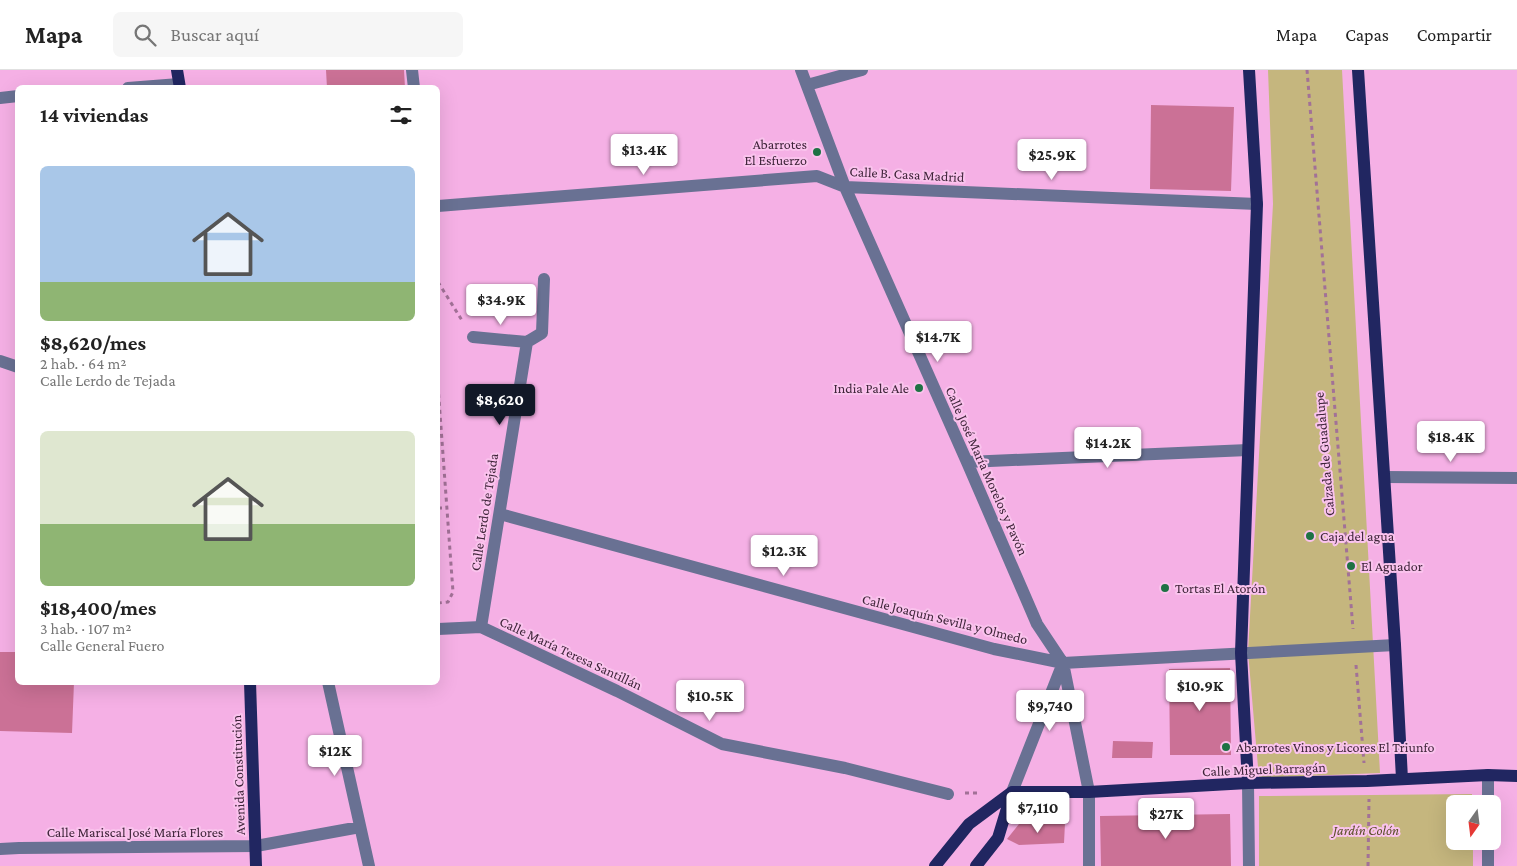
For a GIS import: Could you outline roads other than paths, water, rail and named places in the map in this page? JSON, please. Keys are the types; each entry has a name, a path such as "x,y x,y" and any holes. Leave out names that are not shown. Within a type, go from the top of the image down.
{"main road":[{"path":"177,70 180,85"},
{"path":"1248,70 1257,204 1241,653 1248,783"},
{"path":"1358,70 1396,645 1402,778"},
{"name":"Avenida Constitución","path":"250,685 256,866"},
{"name":"Calle Miguel Barragán","path":"1012,792 1089,792 1248,783 1367,781 1488,774 1517,776"},
{"path":"935,866 969,824 1012,792"},
{"path":"976,866 998,838 1012,792"}],"street":[{"path":"412,70 414,85"},
{"name":"Calle José María Morelos y Pavón","path":"801,70 845,187 1037,624 1063,662 1089,792 1089,866"},
{"path":"806,85 862,70"},
{"path":"0,98 15,96"},
{"name":"Calle B. Casa Madrid","path":"440,206 817,176 845,187 1257,204"},
{"path":"473,338 526,342 542,333 544,279"},
{"name":"Calle Lerdo de Tejada","path":"481,627 526,342"},
{"path":"0,361 15,366"},
{"path":"967,462 1248,450"},
{"path":"1384,477 1517,478"},
{"name":"Calle Joaquín Sevilla y Olmedo","path":"500,514 994,649 1063,662 1396,645"},
{"name":"Calle María Teresa Santillán","path":"440,629 481,627 617,691 722,744 845,768 948,794"},
{"path":"1012,792 1063,662"},
{"path":"329,685 369,866"},
{"path":"1488,774 1488,795"},
{"path":"1248,783 1249,866"},
{"name":"Calle Mariscal José María Flores","path":"0,849 256,846 360,827"},
{"path":"1488,850 1488,866"}],"place":[{"name":"Abarrotes El Esfuerzo","path":"817,152"},
{"name":"India Pale Ale","path":"919,388"},
{"name":"Caja del agua","path":"1310,536"},
{"name":"El Aguador","path":"1351,566"},
{"name":"Tortas El Atorón","path":"1165,588"},
{"name":"Abarrotes Vinos y Licores El Triunfo","path":"1226,747"}],"park label":[{"name":"Jardín Colón","path":"1366,830"}]}
